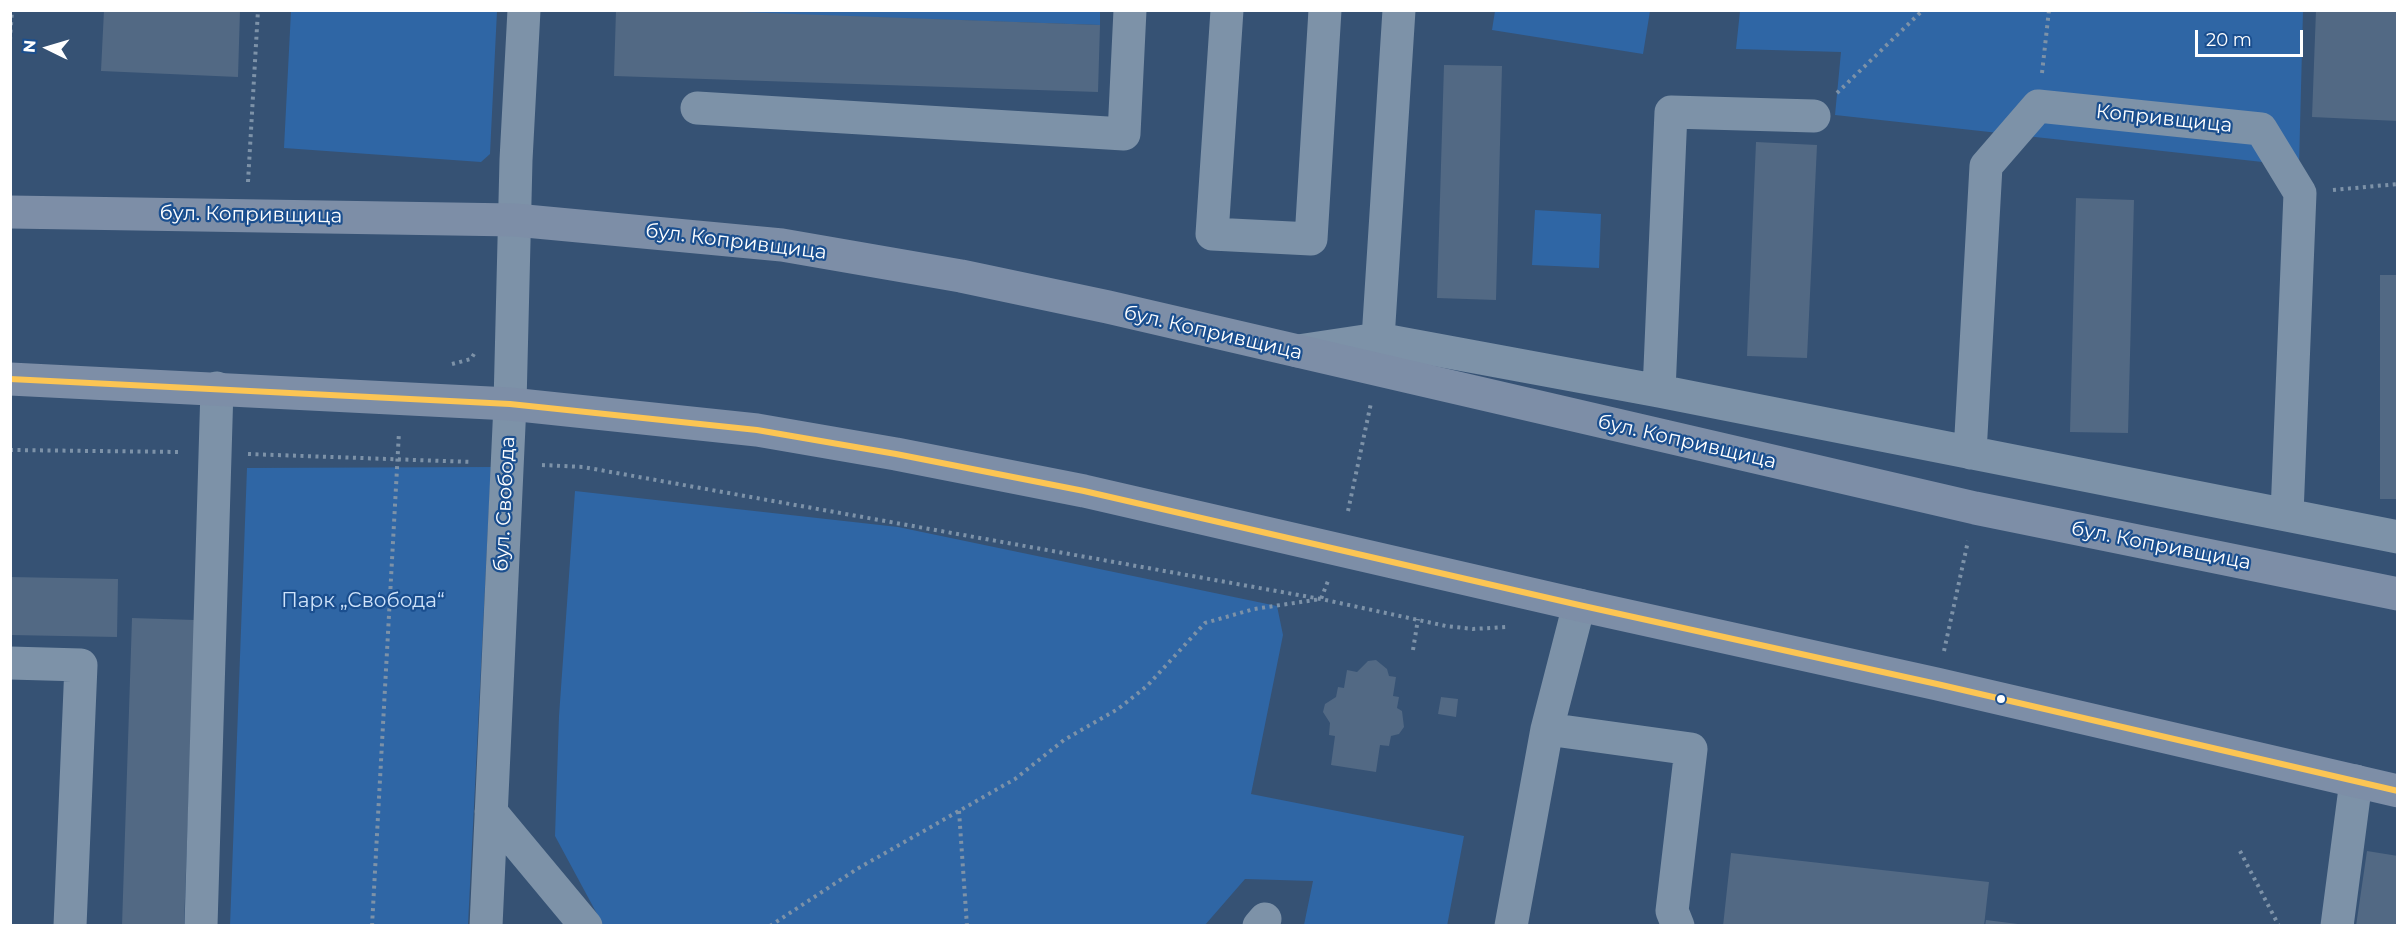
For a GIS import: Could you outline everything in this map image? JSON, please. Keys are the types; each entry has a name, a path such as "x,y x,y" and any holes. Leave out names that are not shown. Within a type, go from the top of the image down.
{"main road":[{"name":"бул. Копривщица","path":"10,212 515,220 782,244 961,276 1975,508 2397,594"},
{"path":"10,380 217,388 510,404 568,408 757,430 896,454 1084,491 1579,605 1937,684 2397,791"}],"street":[{"name":"бул. Свобода","path":"486,926 510,404 524,10"},
{"path":"697,108 1124,134 1130,10"},
{"path":"1227,10 1212,234 1311,239 1325,10"},
{"path":"1378,339 1399,10"},
{"path":"1970,453 1986,165 2038,106"},
{"name":"Копривщица","path":"2038,106 2261,129 2300,193"},
{"path":"1659,391 1671,112 1814,116"},
{"path":"2287,514 2300,193"},
{"path":"1293,352 1378,339 1659,391 2397,537"},
{"path":"201,926 217,388"},
{"path":"1511,926 1547,729 1579,605"},
{"path":"10,663 81,665 70,926"},
{"path":"1547,729 1691,749 1672,911 1678,926"},
{"path":"2337,926 2356,781"},
{"path":"491,812 586,926"}],"path":[{"path":"10,40 12,10"},
{"path":"247,215 258,10"},
{"path":"1814,116 1923,10"},
{"path":"2038,106 2049,10"},
{"path":"2300,193 2397,184"},
{"path":"445,364 455,364 471,359 477,351"},
{"path":"1348,511 1377,371"},
{"path":"372,926 401,398"},
{"path":"10,450 398,458 584,467 1321,599 1446,626 1473,629 1508,626"},
{"path":"1937,684 1975,508"},
{"path":"1321,599 1341,550"},
{"path":"770,926 857,869 1015,779 1064,740 1134,698 1205,623 1254,609 1321,599"},
{"path":"1413,650 1418,619"},
{"path":"959,811 967,926"},
{"path":"2240,851 2279,926"}],"green space":[{"path":"1100,10 1100,25 685,11"},
{"path":"1495,10 1650,11 1643,54 1492,30"},
{"path":"291,11 497,11 490,154 481,162 284,148"},
{"path":"1740,11 2303,11 2299,166 1835,115 1841,52 1736,49"},
{"path":"1535,210 1601,214 1599,268 1532,265"},
{"name":"Парк „Свобода“","path":"491,467 468,925 230,926 247,468"},
{"path":"575,491 898,527 1277,606 1283,635 1251,794 1464,836 1447,926 1304,925 1313,881 1245,879 1205,925 603,925 555,836 559,716"}],"building":[{"path":"104,10 240,10 238,77 101,71"},
{"path":"616,10 685,10 1100,25 1098,92 614,76"},
{"path":"2316,10 2398,10 2398,121 2312,117"},
{"path":"1444,65 1502,66 1496,300 1437,298"},
{"path":"1756,142 1817,145 1807,358 1747,356"},
{"path":"2076,198 2134,200 2128,433 2070,432"},
{"path":"2380,275 2398,275 2398,499 2380,499"},
{"path":"10,577 118,579 117,637 10,635"},
{"path":"132,618 195,620 184,926 122,926"},
{"path":"1376,660 1387,669 1389,676 1396,677 1393,696 1399,697 1397,708 1402,711 1404,727 1399,734 1391,736 1389,746 1380,745 1376,772 1331,765 1335,736 1329,735 1330,723 1323,712 1325,704 1336,697 1338,687 1344,688 1347,670 1357,672 1368,661"},
{"path":"1441,697 1458,699 1456,717 1438,714"},
{"path":"2367,851 2398,856 2398,926 2356,926"},
{"path":"1731,853 1989,882 1984,926 1723,926"},
{"path":"1986,920 2018,924 2018,926 1985,926"}],"transit line":[{"path":"10,379 510,404 757,430 896,454 1084,491 2398,791"}]}
